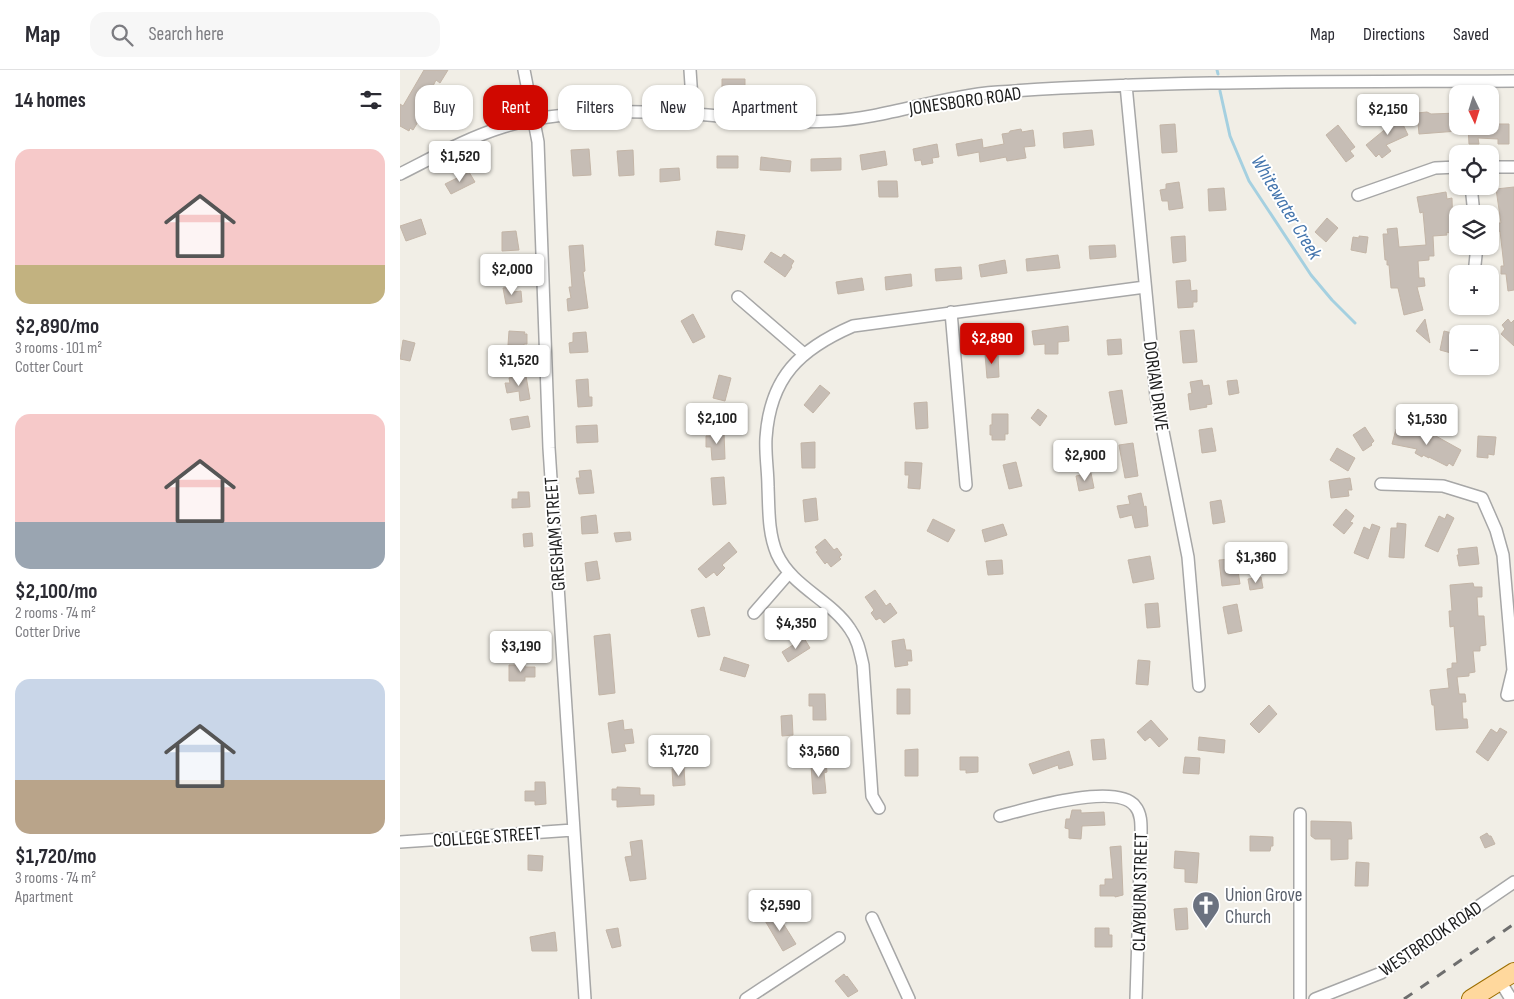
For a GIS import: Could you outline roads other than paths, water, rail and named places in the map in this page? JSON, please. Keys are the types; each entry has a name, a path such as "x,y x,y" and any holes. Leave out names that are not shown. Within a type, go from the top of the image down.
{"main road":[{"path":"1471,999 1507,977"}],"street":[{"name":"GRESHAM STREET","path":"524,70 527,85"},
{"path":"690,70 691,85"},
{"name":"JONESBORO ROAD","path":"704,115 783,121 831,121 870,116 995,92 1188,82 1514,81"},
{"name":"DORIAN DRIVE","path":"1126,85 1156,396 1188,556 1199,686"},
{"name":"JONESBORO ROAD","path":"548,117 582,113 642,112"},
{"name":"JONESBORO ROAD","path":"402,169 493,130"},
{"name":"GRESHAM STREET","path":"536,130 538,142 549,448 584,999"},
{"path":"1499,167 1514,167"},
{"path":"1358,195 1435,168 1449,168"},
{"path":"879,808 872,796 863,665 858,644 850,629 841,618 789,573 777,554 770,532 766,438 775,393 788,371 804,354 828,337 854,326 1145,287"},
{"path":"738,297 804,354"},
{"path":"951,312 966,486"},
{"path":"1381,484 1442,486 1482,498 1496,530 1503,555 1513,670 1507,695 1514,694"},
{"path":"754,612 789,573"},
{"name":"CLAYBURN STREET","path":"1000,816 1076,798 1100,796 1129,800 1136,806 1140,816 1141,836 1136,999"},
{"path":"1300,814 1300,999"},
{"name":"COLLEGE STREET","path":"400,842 573,830"},
{"name":"WESTBROOK ROAD","path":"1315,999 1381,973 1514,882"},
{"path":"872,918 909,999"},
{"path":"746,999 839,938"},
{"path":"1507,977 1511,999"}],"waterway":[{"name":"Whitewater Creek","path":"1217,70 1218,74"},
{"name":"Whitewater Creek","path":"1220,91 1230,136 1249,181 1311,275 1355,323"}],"railway":[{"path":"1404,999 1514,924"}],"place":[{"name":"Union Grove Church","path":"1206,929"}]}
